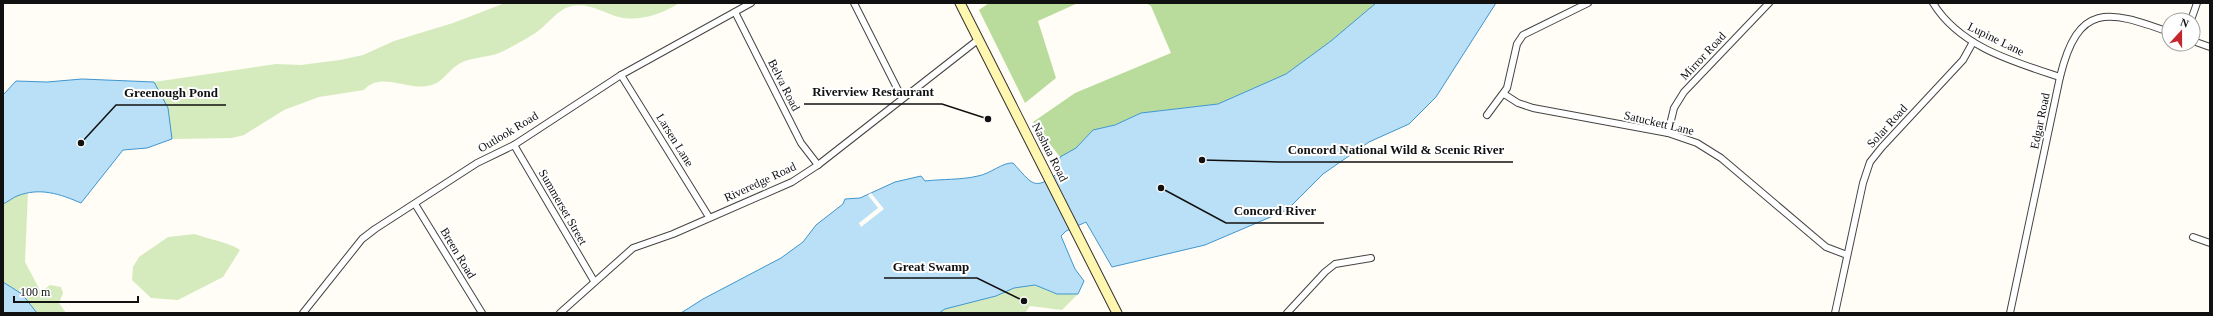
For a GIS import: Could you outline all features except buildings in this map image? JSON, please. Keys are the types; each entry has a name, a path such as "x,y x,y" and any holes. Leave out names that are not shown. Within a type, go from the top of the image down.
{"main road":[{"name":"Nashua Road","path":"960,3 1046,169 1078,237 1117,313"}],"street":[{"name":"Outlook Road","path":"303,313 362,239 478,163 514,145 621,75 751,3"},
{"path":"854,3 902,98"},
{"path":"1487,115 1504,94 1509,82 1517,44 1527,33 1588,3"},
{"name":"Mirror Road","path":"1668,133 1674,108 1684,92 1769,3"},
{"name":"Lupine Lane","path":"1933,3 1948,23 1973,42 2017,62 2060,77"},
{"name":"Belva Road","path":"735,12 801,142 818,165"},
{"name":"Edgar Road","path":"2010,313 2060,77 2072,41 2078,33 2092,21 2110,16 2119,16 2161,29"},
{"name":"Riveredge Road","path":"560,313 594,281 633,248 673,234 792,182 818,165 978,40"},
{"name":"Solar Road","path":"1835,313 1863,182 1873,158 1963,60 1973,42"},
{"name":"Larsen Lane","path":"621,75 709,217"},
{"name":"Satuckett Lane","path":"1504,94 1518,103 1533,108 1668,133 1689,139 1706,147 1826,247 1848,255"},
{"name":"Summerset Street","path":"514,145 594,281"},
{"name":"Breen Road","path":"415,204 482,313"},
{"path":"2193,237 2210,243"},
{"path":"1287,313 1325,272 1335,264 1371,258"}],"green space":[{"path":"505,3 679,3 666,11 642,18 619,17 584,5 572,6 557,14 539,31 519,43 493,55 460,63 440,81 432,85 419,87 386,81 370,85 364,90 319,97 284,110 244,135 232,138 172,139 154,82 276,64 301,65 340,60 363,55 394,41 453,23"},
{"path":"989,3 1078,3 1038,21 1056,78 1025,103 979,10"},
{"path":"1146,3 1376,3 1331,41 1286,74 1218,104 1141,113 1115,125 1093,130 1076,148 1060,157 1033,122 1075,93 1171,53 1151,6"},
{"path":"28,192 25,262 41,292 50,285 61,287 63,293 59,303 66,313 37,313 7,284 3,282 3,204 15,196"},
{"path":"195,234 225,243 240,250 223,277 178,300 151,298 132,280 133,267 139,257 168,237"},
{"path":"1035,285 1057,294 1078,294 1062,310 1030,306 1025,313 939,313 945,309 996,296 1014,288"}],"water":[{"path":"1376,3 1496,3 1436,97 1409,124 1369,142 1323,174 1287,210 1205,245 1112,267 1086,222 1066,231 1061,236 1075,269 1084,281 1078,294 1057,294 1035,285 1014,288 996,296 945,309 939,313 681,313 703,299 781,258 803,242 816,225 843,204 845,199 860,198 895,182 921,176 925,181 972,177 983,175 1009,163 1013,163 1033,183 1043,182 1058,173 1060,157 1076,148 1093,130 1115,125 1141,113 1218,104 1286,74 1331,41"},
{"path":"82,79 154,82 168,108 172,139 147,148 123,150 81,203 58,194 34,192 25,193 3,204 3,95 16,81 47,82"},
{"path":"3,282 22,294 37,313 3,313"}],"pier":[{"path":"871,193 884,209 861,227 859,223 878,208 868,195"}],"place":[{"name":"Riverview Restaurant","path":"988,119"},
{"name":"Greenough Pond","path":"81,143"},
{"name":"Concord National Wild & Scenic River","path":"1202,160"},
{"name":"Concord River","path":"1161,188"},
{"name":"Great Swamp","path":"1024,301"}]}
